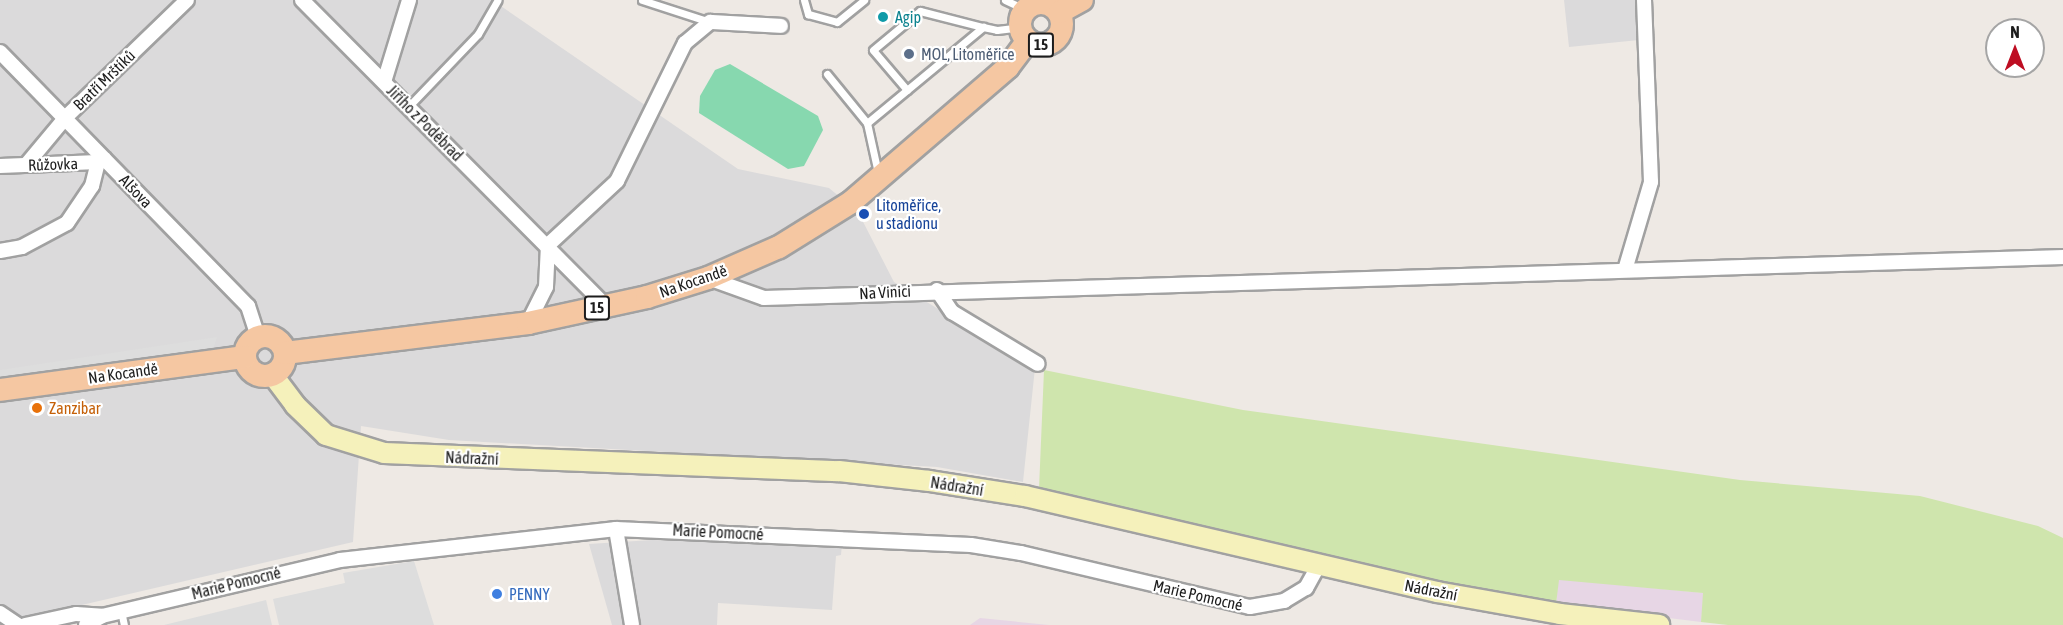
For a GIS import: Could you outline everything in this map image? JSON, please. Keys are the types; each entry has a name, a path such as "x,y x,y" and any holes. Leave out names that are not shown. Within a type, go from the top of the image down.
{"main road":[{"name":"15","path":"1060,12 1082,0"},
{"name":"15","path":"1046,3 1060,12 1063,24 1054,40 1038,46 1024,26 1046,3"},
{"name":"Na Kocandě","path":"285,353 528,322 606,306 708,278 815,227 880,179 1008,67 1024,26"},
{"path":"258,337 275,338 285,353 283,366 272,374 254,372 245,357 248,345 258,337"},
{"name":"Na Kocandě","path":"0,390 245,357"},
{"name":"Nádražní","path":"272,374 302,413 326,435 384,453 827,471 929,481 1025,496 1318,566 1526,608 1659,625"}],"street":[{"name":"Bratří Mrštíků","path":"26,165 66,117 187,0"},
{"name":"Jiřího z Poděbrad","path":"302,0 548,245 606,306"},
{"path":"384,82 409,0"},
{"path":"1625,270 1651,182 1644,0"},
{"path":"528,322 546,287 548,245 618,181 685,44 710,22 781,26"},
{"name":"Alšova","path":"0,52 66,117 101,161 248,306 258,337"},
{"path":"0,251 22,248 67,223 92,186 101,161"},
{"name":"Růžovka","path":"0,166 101,161"},
{"name":"Na Vinici","path":"708,278 764,298 937,290 2063,257"},
{"path":"937,290 952,312 1038,364"},
{"path":"616,529 632,625"},
{"name":"Marie Pomocné","path":"86,625 123,618 340,560 616,529 971,545 1021,553 1250,607 1284,602 1306,588 1318,566"},
{"path":"0,613 18,625"},
{"name":"Marie Pomocné","path":"25,625 76,614 103,620"}],"lane":[{"path":"408,107 478,34 498,0"},
{"path":"642,0 710,22"},
{"path":"804,0 808,14 837,22 864,0"},
{"path":"907,90 873,50 920,11 997,30 1024,26 1005,0"},
{"path":"867,123 983,27"},
{"path":"827,74 867,123 880,179"}],"shaded area":[{"path":"0,0 492,0 738,169 829,188 858,212 894,282 1035,368 1023,482 937,467 449,440 361,426 353,542 0,624"},
{"path":"1564,0 1636,0 1639,40 1569,47"},
{"path":"217,337 213,349 0,382 0,370"},
{"path":"652,540 842,544 841,555 836,556 832,610 718,603 717,625 612,625 589,544"},
{"path":"414,561 434,625 279,625 273,599 345,583 343,573"},
{"path":"1558,579 1704,593 1701,622 1556,604"},
{"path":"266,600 272,625 164,625"},
{"path":"980,618 1049,625 970,625"}],"green space":[{"path":"730,64 818,116 823,130 804,166 788,169 699,113 700,96 715,70"},
{"path":"1044,370 1243,410 1740,480 1920,496 2038,526 2063,538 2063,625 1728,625 1701,622 1703,593 1559,580 1556,604 1320,558 1039,489"}],"place":[{"name":"Agip","path":"883,17"},
{"name":"MOL, Litoměřice","path":"909,54"},
{"name":"Litoměřice, u stadionu","path":"864,214"},
{"name":"Zanzibar","path":"37,408"},
{"name":"PENNY","path":"497,594"}]}
